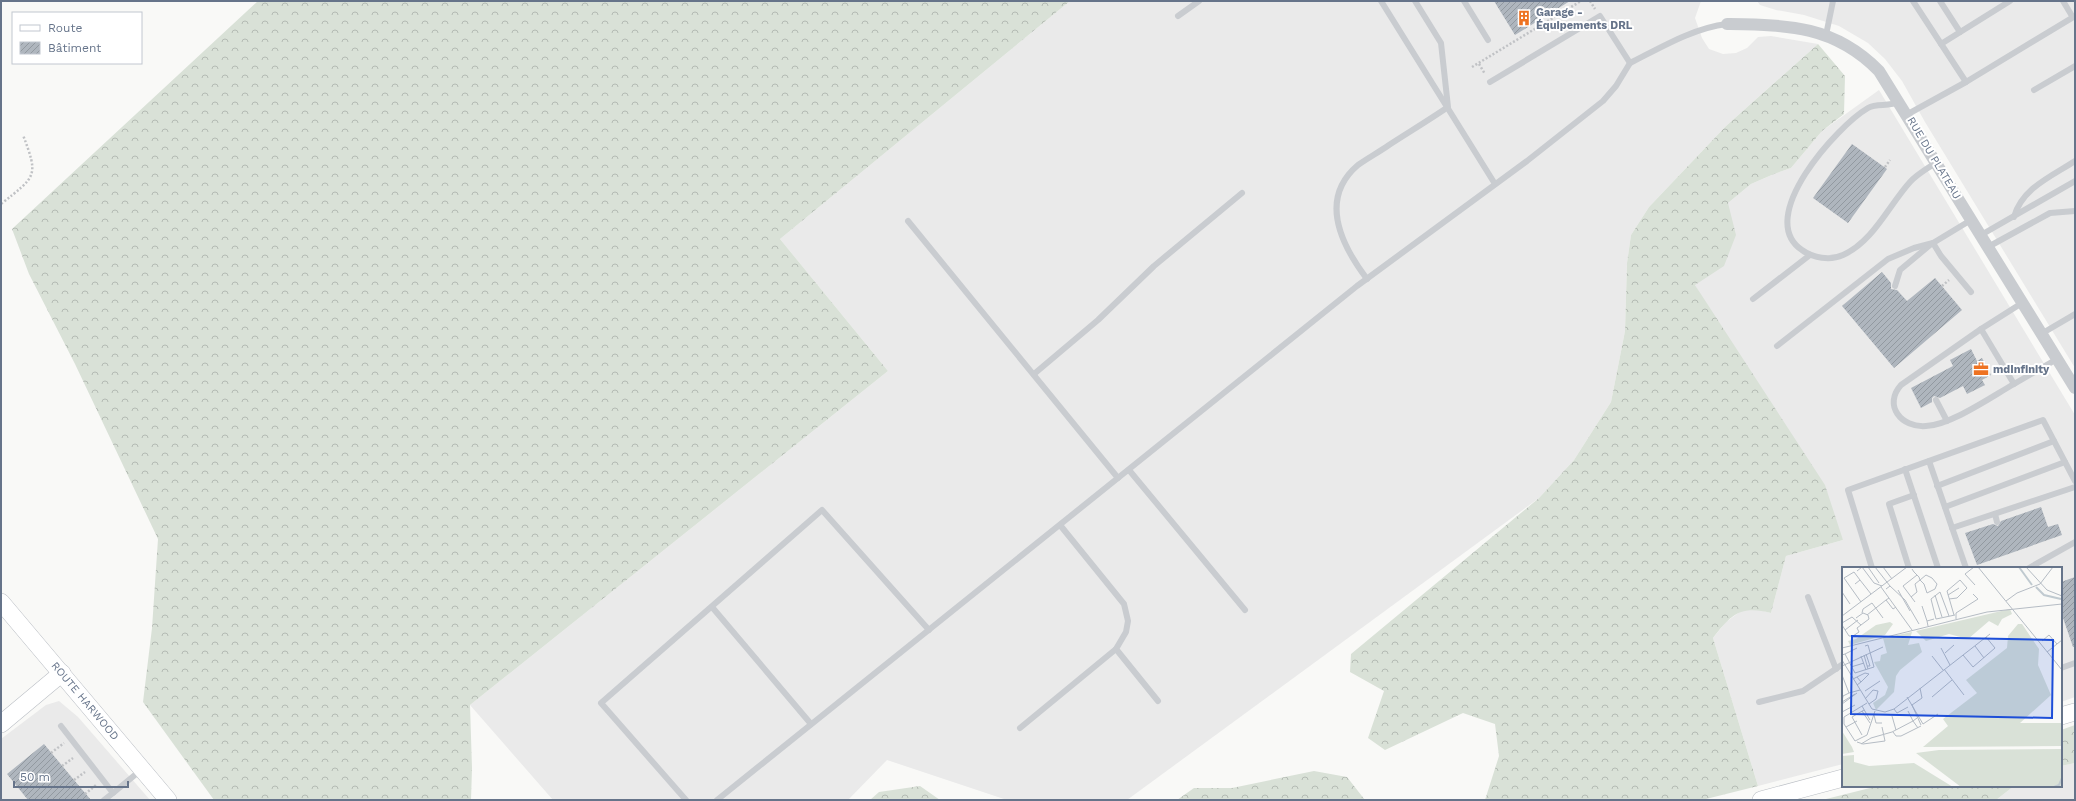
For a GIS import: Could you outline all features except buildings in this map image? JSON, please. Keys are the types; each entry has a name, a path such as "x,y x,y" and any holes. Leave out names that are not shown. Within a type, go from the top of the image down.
{"main road":[{"name":"ROUTE HARWOOD","path":"1,602 168,800"},
{"path":"1,724 62,673"},
{"path":"2062,716 2075,712"},
{"path":"1761,800 1842,778"}],"street":[{"name":"RUE DU PLATEAU","path":"1726,24 1791,26 1826,35 1845,44 1868,60 1879,70 1900,101 2075,388"}],"lane":[{"path":"1178,16 1198,1"},
{"path":"1381,1 1495,184"},
{"path":"1415,1 1440,43 1448,107"},
{"path":"1464,1 1488,40"},
{"path":"1826,35 1833,1"},
{"path":"1913,1 1966,82"},
{"path":"1940,1 1960,32"},
{"path":"1941,44 2010,1"},
{"path":"1908,114 1966,82 2074,16 2063,1"},
{"path":"1490,82 1600,16 1630,63"},
{"path":"717,800 1368,279 1603,101 1616,86 1630,63 1708,28 1726,24"},
{"path":"2034,90 2075,66"},
{"path":"1900,101 1894,105 1869,107 1844,126 1829,141 1803,179 1793,197 1788,212 1788,225 1795,245 1810,255 1822,258 1837,257 1859,245 1915,176 1937,162"},
{"path":"1368,279 1353,260 1343,240 1337,222 1337,199 1344,181 1358,166 1448,107"},
{"path":"2014,217 2021,200 2033,188 2075,161"},
{"path":"1981,235 2075,181"},
{"path":"1034,374 1098,320 1154,266 1242,193"},
{"path":"1988,247 2040,217 2059,211 2075,211"},
{"path":"908,220 1118,478"},
{"path":"1894,286 1900,270 1933,243 1972,220"},
{"path":"1933,243 1941,256 1971,292"},
{"path":"1778,346 1888,259 1914,248 1933,243"},
{"path":"1753,299 1810,255"},
{"path":"2022,303 1981,329 1901,385 1894,396 1893,404 1896,412 1907,424 1926,426 1936,425 2014,384 2057,359"},
{"path":"2041,334 2075,314"},
{"path":"1981,329 2014,384"},
{"path":"1936,400 1946,421"},
{"path":"1872,567 1848,490 2043,420 2075,481"},
{"path":"1937,486 2054,441"},
{"path":"1928,461 1966,567"},
{"path":"1945,507 2065,462"},
{"path":"1905,469 1938,567"},
{"path":"1129,470 1245,610"},
{"path":"1952,528 2075,487"},
{"path":"1909,567 1889,504 1914,495"},
{"path":"686,800 601,703 822,510 930,630"},
{"path":"1995,514 1997,522"},
{"path":"1020,728 1116,650 1126,632 1128,621 1124,604 1060,524"},
{"path":"2032,567 2075,542"},
{"path":"1808,596 1836,670"},
{"path":"712,607 811,724"},
{"path":"1116,650 1158,702"},
{"path":"2062,668 2075,663"},
{"path":"1759,702 1803,691 1842,665"},
{"path":"61,726 113,793"},
{"path":"104,800 143,769"}],"path":[{"path":"1472,67 1581,1"},
{"path":"1,204 21,188 32,176 33,167 31,156 23,134"},
{"path":"1885,167 1890,160"},
{"path":"52,753 70,738"}],"shaded area":[{"path":"1070,1 1701,1 1695,18 1702,38 1709,49 1723,54 1736,53 1747,48 1758,37 1771,36 1818,44 1726,126 1649,207 1631,235 1627,263 1625,331 1611,402 1574,460 1539,498 1127,800 1007,800 887,760 848,800 553,800 470,705 888,371 780,239"},
{"path":"1757,1 2075,1 2075,368 1925,122 1902,81 1885,59 1868,43 1839,26 1804,15 1776,10 1760,5"},
{"path":"1879,90 2075,415 2075,697 2062,702 2062,567 1842,567 1842,764 1758,786 1713,638 1726,622 1741,611 1756,609 1771,613 1786,556 1843,540 1695,285 1728,203 1751,184 1791,168 1822,131"},
{"path":"59,701 78,717 150,800 1,800 1,739 46,705"},
{"path":"2075,763 2075,800 1996,800 2013,787 2062,787 2062,766"}],"green space":[{"path":"258,1 1070,1 780,239 888,371 470,705 472,768 471,800 214,800 143,702 152,628 158,539 75,364 29,274 12,229"},
{"path":"1818,44 1845,76 1844,114 1822,131 1791,168 1751,184 1728,203 1736,235 1724,266 1695,285 1825,485 1843,540 1786,556 1771,613 1751,610 1737,614 1725,623 1713,638 1758,786 1702,800 1485,800 1499,756 1495,724 1463,713 1385,750 1368,738 1384,691 1350,672 1351,654 1539,498 1574,460 1611,402 1625,331 1627,263 1631,235 1649,207 1726,126"},
{"path":"2075,725 2075,763 2062,766 2062,730"},
{"path":"1314,771 1347,777 1365,800 1177,800 1194,788 1232,788"},
{"path":"920,786 940,800 870,800 879,792"},
{"path":"1874,787 2013,787 1996,800 1822,800"}],"place":[{"name":"Garage - Équipements DRL","path":"1524,18"},
{"name":"mdInfinity","path":"1981,369"}]}
